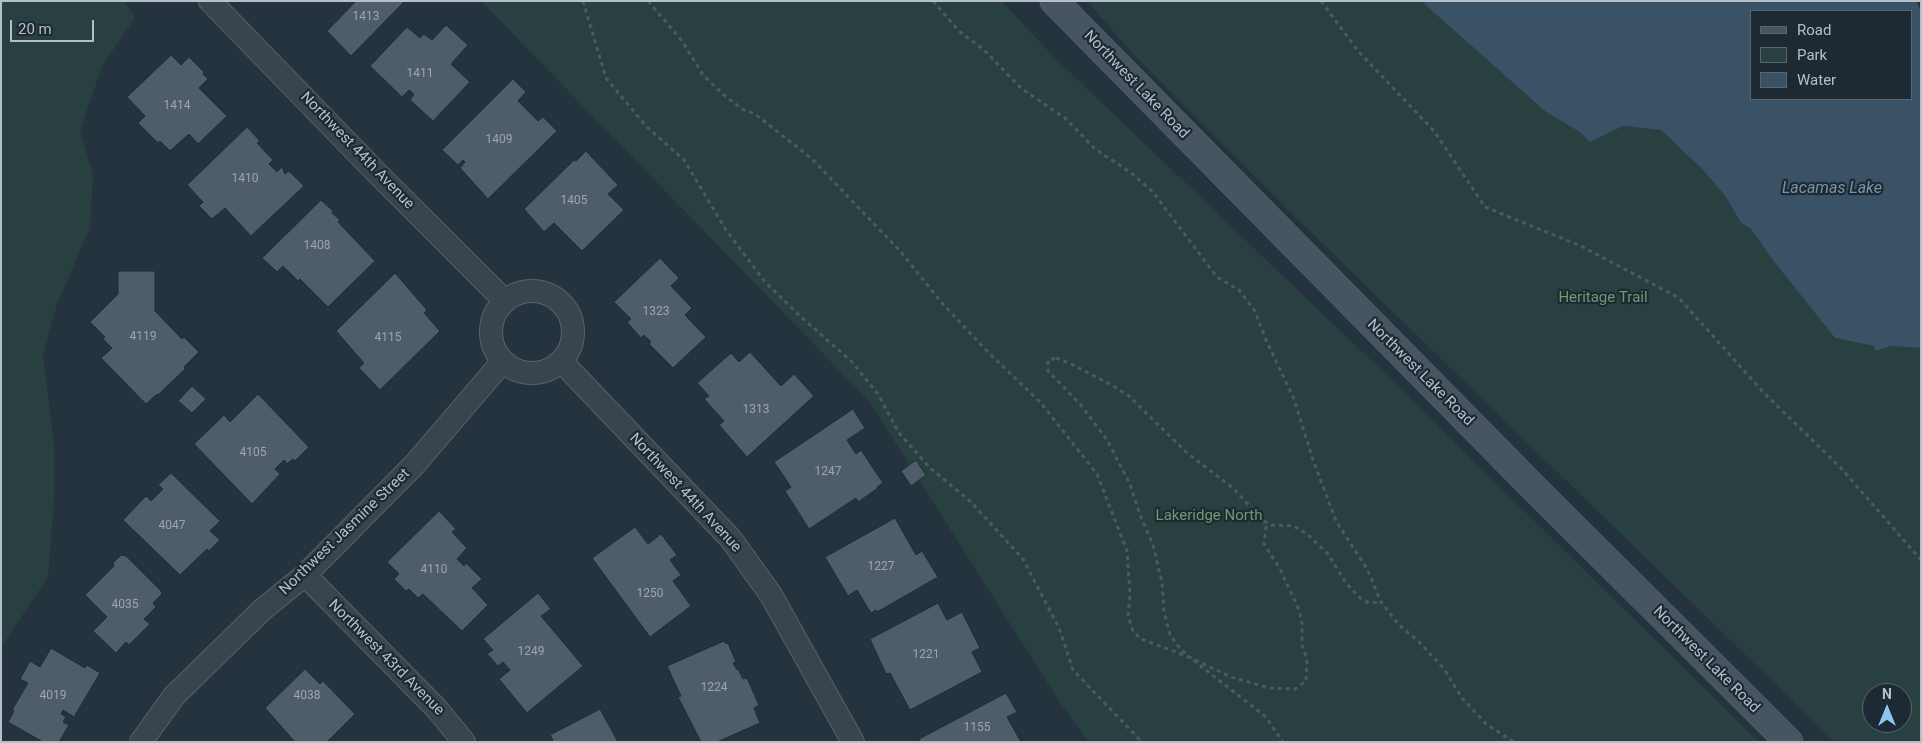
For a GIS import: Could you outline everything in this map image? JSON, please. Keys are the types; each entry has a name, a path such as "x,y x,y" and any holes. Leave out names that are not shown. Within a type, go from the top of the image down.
{"main road":[{"name":"Northwest Lake Road","path":"1054,1 1518,472 1789,742"}],"street":[{"name":"Northwest 44th Avenue","path":"210,1 376,172 506,301"},
{"path":"535,291 550,295 562,305 570,318 573,333 570,349 561,361 548,370 532,373 516,370 503,361 495,349 491,334 496,313 506,301 519,293 535,291"},
{"name":"Northwest Jasmine Street","path":"141,742 174,696 262,610 305,575 415,464 503,361"},
{"name":"Northwest 44th Avenue","path":"561,361 730,539 770,594 853,742"},
{"name":"Northwest 43rd Avenue","path":"305,575 437,709 464,742"}],"path":[{"path":"583,1 606,78 646,126 684,160 726,230 765,282 851,361 878,394 900,433 929,467 970,502 1024,559 1059,628 1073,670 1142,742"},
{"path":"648,1 682,41 703,75 736,105 756,114 811,158 901,252 941,302 986,350 1041,403 1097,474 1127,551 1130,595 1128,616 1133,631 1141,639 1189,657 1231,677 1268,688 1295,689 1306,681 1307,660 1302,644 1302,624 1299,610 1280,569 1264,544 1266,527 1263,521 1234,489 1186,452 1129,396 1069,363 1056,358 1048,360 1048,371 1080,405 1107,440 1130,484 1140,515 1153,545 1162,582 1164,611 1169,632 1176,644 1189,657 1265,716 1283,742"},
{"path":"933,1 959,31 984,50 1022,89 1066,118 1095,149 1130,172 1152,191 1217,277 1239,290 1255,311 1266,340 1294,399 1336,521 1367,569 1381,602 1399,625 1419,642 1444,669 1462,698 1486,724 1514,742"},
{"path":"1321,1 1358,51 1434,131 1485,207 1582,246 1679,298 1763,392 1841,468 1921,560"},
{"path":"1263,521 1272,525 1294,526 1308,535 1328,554 1346,583 1360,598 1369,603 1381,602"}],"green space":[{"path":"1,1 125,1 135,18 102,66 80,131 93,174 90,228 57,304 43,354 54,445 54,501 48,577 1,647"},
{"name":"Lakeridge North","path":"481,1 1001,1 1058,61 1373,362 1759,742 1089,742 1059,701 869,401"},
{"name":"Heritage Trail","path":"1087,1 1421,1 1546,112 1580,132 1590,141 1623,126 1661,130 1703,170 1726,197 1741,223 1751,229 1772,259 1835,338 1874,346 1877,350 1891,346 1921,348 1921,742 1835,742 1286,208 1133,54"}],"water":[{"name":"Lacamas Lake","path":"1421,1 1916,1 1921,11 1921,348 1891,346 1876,351 1874,346 1835,338 1772,259 1751,229 1741,223 1726,197 1703,170 1661,130 1623,126 1590,142 1580,132 1546,112"}],"building":[{"path":"356,1 405,1 351,56 327,31"},
{"path":"446,25 468,45 451,64 470,82 433,121 410,100 414,94 409,90 402,97 370,66 407,27 420,38 424,34 432,40"},
{"path":"171,55 181,65 189,57 204,72 203,74 208,79 199,88 227,116 198,144 189,134 170,151 160,141 158,143 138,123 145,116 127,97"},
{"path":"513,79 526,92 518,101 538,121 543,117 557,131 488,199 460,168 465,162 463,160 458,165 442,150"},
{"path":"247,127 260,141 257,143 273,160 269,164 277,172 282,167 285,174 289,171 304,186 251,236 225,208 212,219 199,206 203,202 187,185"},
{"path":"586,151 618,185 608,194 624,210 582,251 554,223 544,232 524,209 574,160 576,161"},
{"path":"321,200 340,220 338,222 375,261 328,307 300,279 298,281 283,266 277,272 262,258"},
{"path":"660,258 679,278 671,286 692,308 685,315 706,337 673,368 649,344 651,342 644,335 641,338 627,322 631,319 614,302"},
{"path":"118,271 155,271 155,311 182,339 184,337 199,352 184,367 185,369 146,404 101,358 112,348 103,339 105,337 90,322 118,294"},
{"path":"395,273 427,310 424,313 440,331 380,390 359,368 364,363 336,331"},
{"path":"750,352 781,386 794,374 814,396 747,457 719,425 724,421 704,399 709,396 697,383 731,353 739,362"},
{"path":"192,386 206,399 192,413 178,401"},
{"path":"258,394 309,447 295,461 293,459 287,464 284,460 275,469 280,474 252,504 194,444 224,415 230,422"},
{"path":"853,409 865,428 847,440 856,454 861,450 883,483 858,502 856,498 809,529 785,491 791,487 774,462"},
{"path":"916,460 926,475 911,486 901,471"},
{"path":"171,473 220,521 210,531 220,540 209,551 207,549 180,575 123,520 146,496 151,501 163,489 158,485"},
{"path":"439,511 456,529 452,532 467,548 457,559 464,566 466,563 482,579 472,588 488,605 462,631 423,594 418,598 409,589 406,591 394,579 399,574 387,562"},
{"path":"895,518 916,555 922,551 938,577 877,612 876,610 871,613 857,590 848,596 825,557"},
{"path":"635,527 648,544 661,534 677,555 670,560 681,575 673,581 691,606 650,637 592,558"},
{"path":"121,555 126,556 162,594 153,603 156,607 144,619 150,624 129,645 126,642 116,653 93,631 107,617 85,595 114,566 113,563"},
{"path":"538,593 551,609 541,616 583,666 527,713 499,679 510,670 503,662 498,666 487,654 493,650 483,639"},
{"path":"938,603 947,620 962,612 980,648 972,652 982,672 910,710 890,673 886,674 870,639"},
{"path":"724,641 726,644 728,643 736,662 733,663 743,679 747,678 759,705 754,708 760,723 717,742 701,742 678,697 681,696 667,666"},
{"path":"51,648 85,668 87,665 100,673 74,717 63,710 61,714 66,717 63,722 69,725 59,742 43,742 8,722 14,711 12,710 28,683 20,679 30,661 40,667"},
{"path":"305,669 320,684 323,681 355,714 327,742 295,742 265,708"},
{"path":"1006,693 1017,712 1007,717 1021,742 921,742 919,739"},
{"path":"600,709 618,742 550,742 553,740 550,735"}]}
